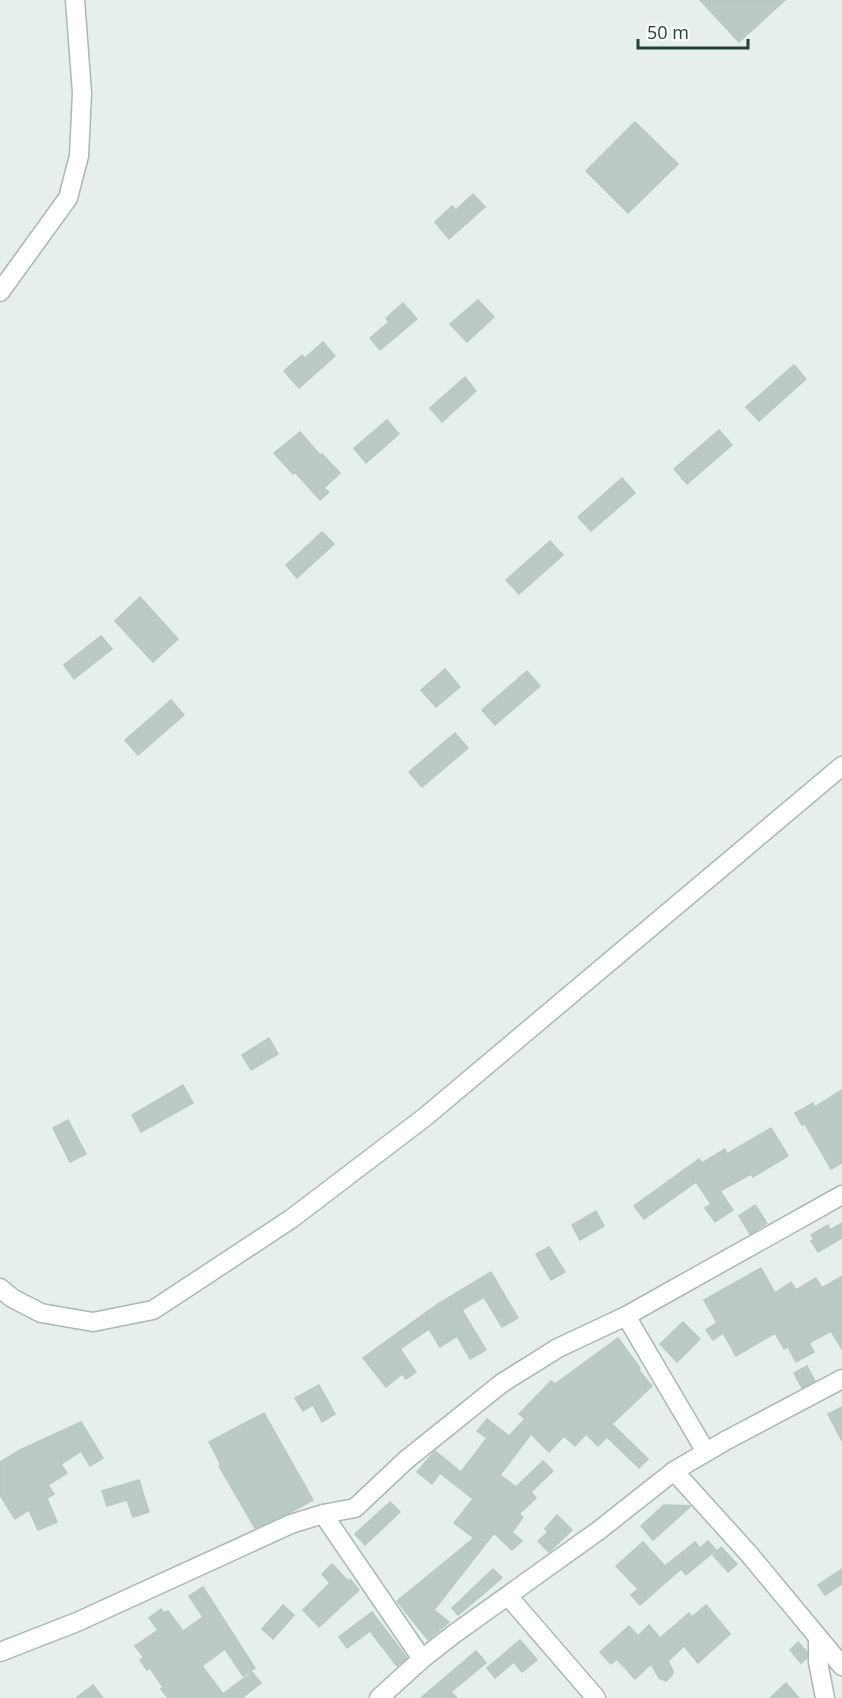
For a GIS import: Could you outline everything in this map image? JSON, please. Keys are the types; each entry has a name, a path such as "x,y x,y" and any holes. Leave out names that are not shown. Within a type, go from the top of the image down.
{"street":[{"path":"0,292 68,198 79,156 82,93 75,0"},
{"path":"4,1295 41,1313 93,1322 153,1310 291,1219 425,1117 842,766"},
{"path":"0,1652 77,1622 291,1524 323,1514 355,1508 406,1460 502,1383 558,1348 626,1316 842,1195"},
{"path":"626,1316 706,1452"},
{"path":"379,1698 422,1659 598,1531 674,1471 842,1379"},
{"path":"674,1471 749,1554 842,1666"},
{"path":"323,1514 422,1659"},
{"path":"507,1596 596,1698"},
{"path":"818,1638 818,1662 825,1698"}],"building":[{"path":"700,0 785,0 739,42"},
{"path":"635,122 678,164 628,213 586,171"},
{"path":"473,194 485,207 449,239 435,222 452,206 456,210"},
{"path":"478,300 494,317 467,342 450,324"},
{"path":"403,303 417,319 380,350 370,338 389,322 386,318"},
{"path":"323,342 335,356 299,388 284,371 302,355 305,358"},
{"path":"794,365 806,379 759,421 746,407"},
{"path":"465,377 476,391 442,422 430,408"},
{"path":"387,420 399,434 366,463 354,448"},
{"path":"719,430 732,445 687,484 674,469"},
{"path":"300,432 340,473 324,488 329,492 320,500 274,453"},
{"path":"622,478 635,493 591,531 578,517"},
{"path":"322,532 334,544 297,578 286,565"},
{"path":"550,541 563,555 519,594 506,580"},
{"path":"140,597 178,639 153,662 115,621"},
{"path":"101,636 112,649 74,679 64,665"},
{"path":"445,669 460,687 436,707 421,690"},
{"path":"527,671 540,686 495,725 482,710"},
{"path":"171,700 184,715 138,755 125,740"},
{"path":"455,733 468,748 422,787 409,772"},
{"path":"269,1038 278,1054 251,1070 242,1055"},
{"path":"183,1085 193,1103 141,1132 132,1115"},
{"path":"842,1090 842,1163 831,1169 805,1124 802,1125 795,1113 813,1103 815,1107"},
{"path":"68,1120 86,1154 70,1162 53,1128"},
{"path":"771,1128 788,1156 753,1177 751,1174 720,1191 733,1210 715,1222 705,1208 711,1204 696,1182 644,1219 634,1206 699,1159 702,1163 725,1149 727,1154"},
{"path":"755,1205 767,1223 750,1234 739,1216"},
{"path":"596,1211 604,1226 580,1240 572,1225"},
{"path":"842,1223 842,1238 818,1252 811,1241 814,1239 811,1235 828,1225 830,1230"},
{"path":"549,1247 565,1272 551,1280 536,1254"},
{"path":"761,1268 775,1293 791,1282 796,1290 816,1278 822,1288 842,1276 842,1349 831,1331 809,1343 814,1352 796,1362 788,1347 784,1349 775,1333 736,1356 723,1333 713,1340 706,1330 717,1323 704,1300"},
{"path":"491,1272 518,1318 502,1327 484,1297 462,1310 486,1350 470,1359 457,1336 440,1347 429,1329 400,1349 416,1372 406,1379 402,1374 386,1387 363,1358 438,1304"},
{"path":"683,1322 700,1339 677,1362 660,1344"},
{"path":"618,1338 652,1386 612,1424 648,1459 639,1468 607,1437 598,1446 586,1434 575,1446 564,1436 549,1452 531,1434 500,1475 516,1487 543,1461 553,1471 531,1492 536,1498 519,1514 523,1517 512,1532 522,1541 512,1550 494,1533 434,1610 449,1622 428,1640 397,1601 474,1538 454,1523 473,1499 440,1473 432,1484 417,1472 435,1451 461,1472 487,1438 477,1431 487,1419 509,1436 525,1419 519,1414 551,1381 555,1384"},
{"path":"807,1366 815,1381 802,1388 794,1373"},
{"path":"319,1385 335,1414 322,1422 313,1405 303,1411 295,1398"},
{"path":"842,1407 842,1441 828,1414"},
{"path":"264,1413 313,1500 255,1528 219,1466 221,1465 209,1442"},
{"path":"81,1422 103,1458 90,1466 81,1451 61,1464 67,1473 48,1485 54,1494 47,1498 57,1522 38,1530 29,1510 15,1519 0,1495 0,1462 20,1450"},
{"path":"139,1480 149,1512 133,1517 127,1500 107,1506 102,1491"},
{"path":"390,1502 400,1512 365,1545 355,1534"},
{"path":"664,1505 691,1506 653,1540 641,1526"},
{"path":"557,1515 572,1530 549,1552 538,1541 548,1532 545,1529"},
{"path":"708,1541 716,1550 686,1575 681,1569 640,1605 631,1595 638,1589 616,1566 643,1542 665,1566 695,1542 700,1548"},
{"path":"721,1547 737,1564 728,1572 713,1555"},
{"path":"332,1564 359,1590 319,1627 303,1610 330,1583 322,1574"},
{"path":"493,1569 502,1578 458,1615 452,1608"},
{"path":"842,1569 842,1584 825,1595 818,1585"},
{"path":"203,1587 255,1668 243,1676 225,1649 202,1666 223,1694 252,1672 261,1683 242,1698 168,1698 150,1668 147,1670 140,1660 144,1658 135,1646 158,1630 149,1618 161,1609 164,1613 168,1611 183,1631 203,1617 189,1596"},
{"path":"283,1605 294,1615 273,1639 262,1629"},
{"path":"706,1605 730,1634 698,1663 684,1646 668,1661 673,1671 666,1681 659,1678 651,1664 635,1679 617,1659 611,1664 600,1652 629,1626 638,1636 649,1625 660,1638 689,1613 692,1617"},
{"path":"372,1612 407,1658 397,1666 370,1631 347,1648 339,1637"},
{"path":"520,1640 537,1660 522,1672 514,1662 495,1678 487,1668"},
{"path":"798,1642 807,1652 807,1658 801,1663 790,1650"},
{"path":"476,1651 486,1663 451,1692 457,1698 421,1698"},
{"path":"786,1683 799,1698 770,1698"},
{"path":"93,1685 103,1698 76,1698"}]}
